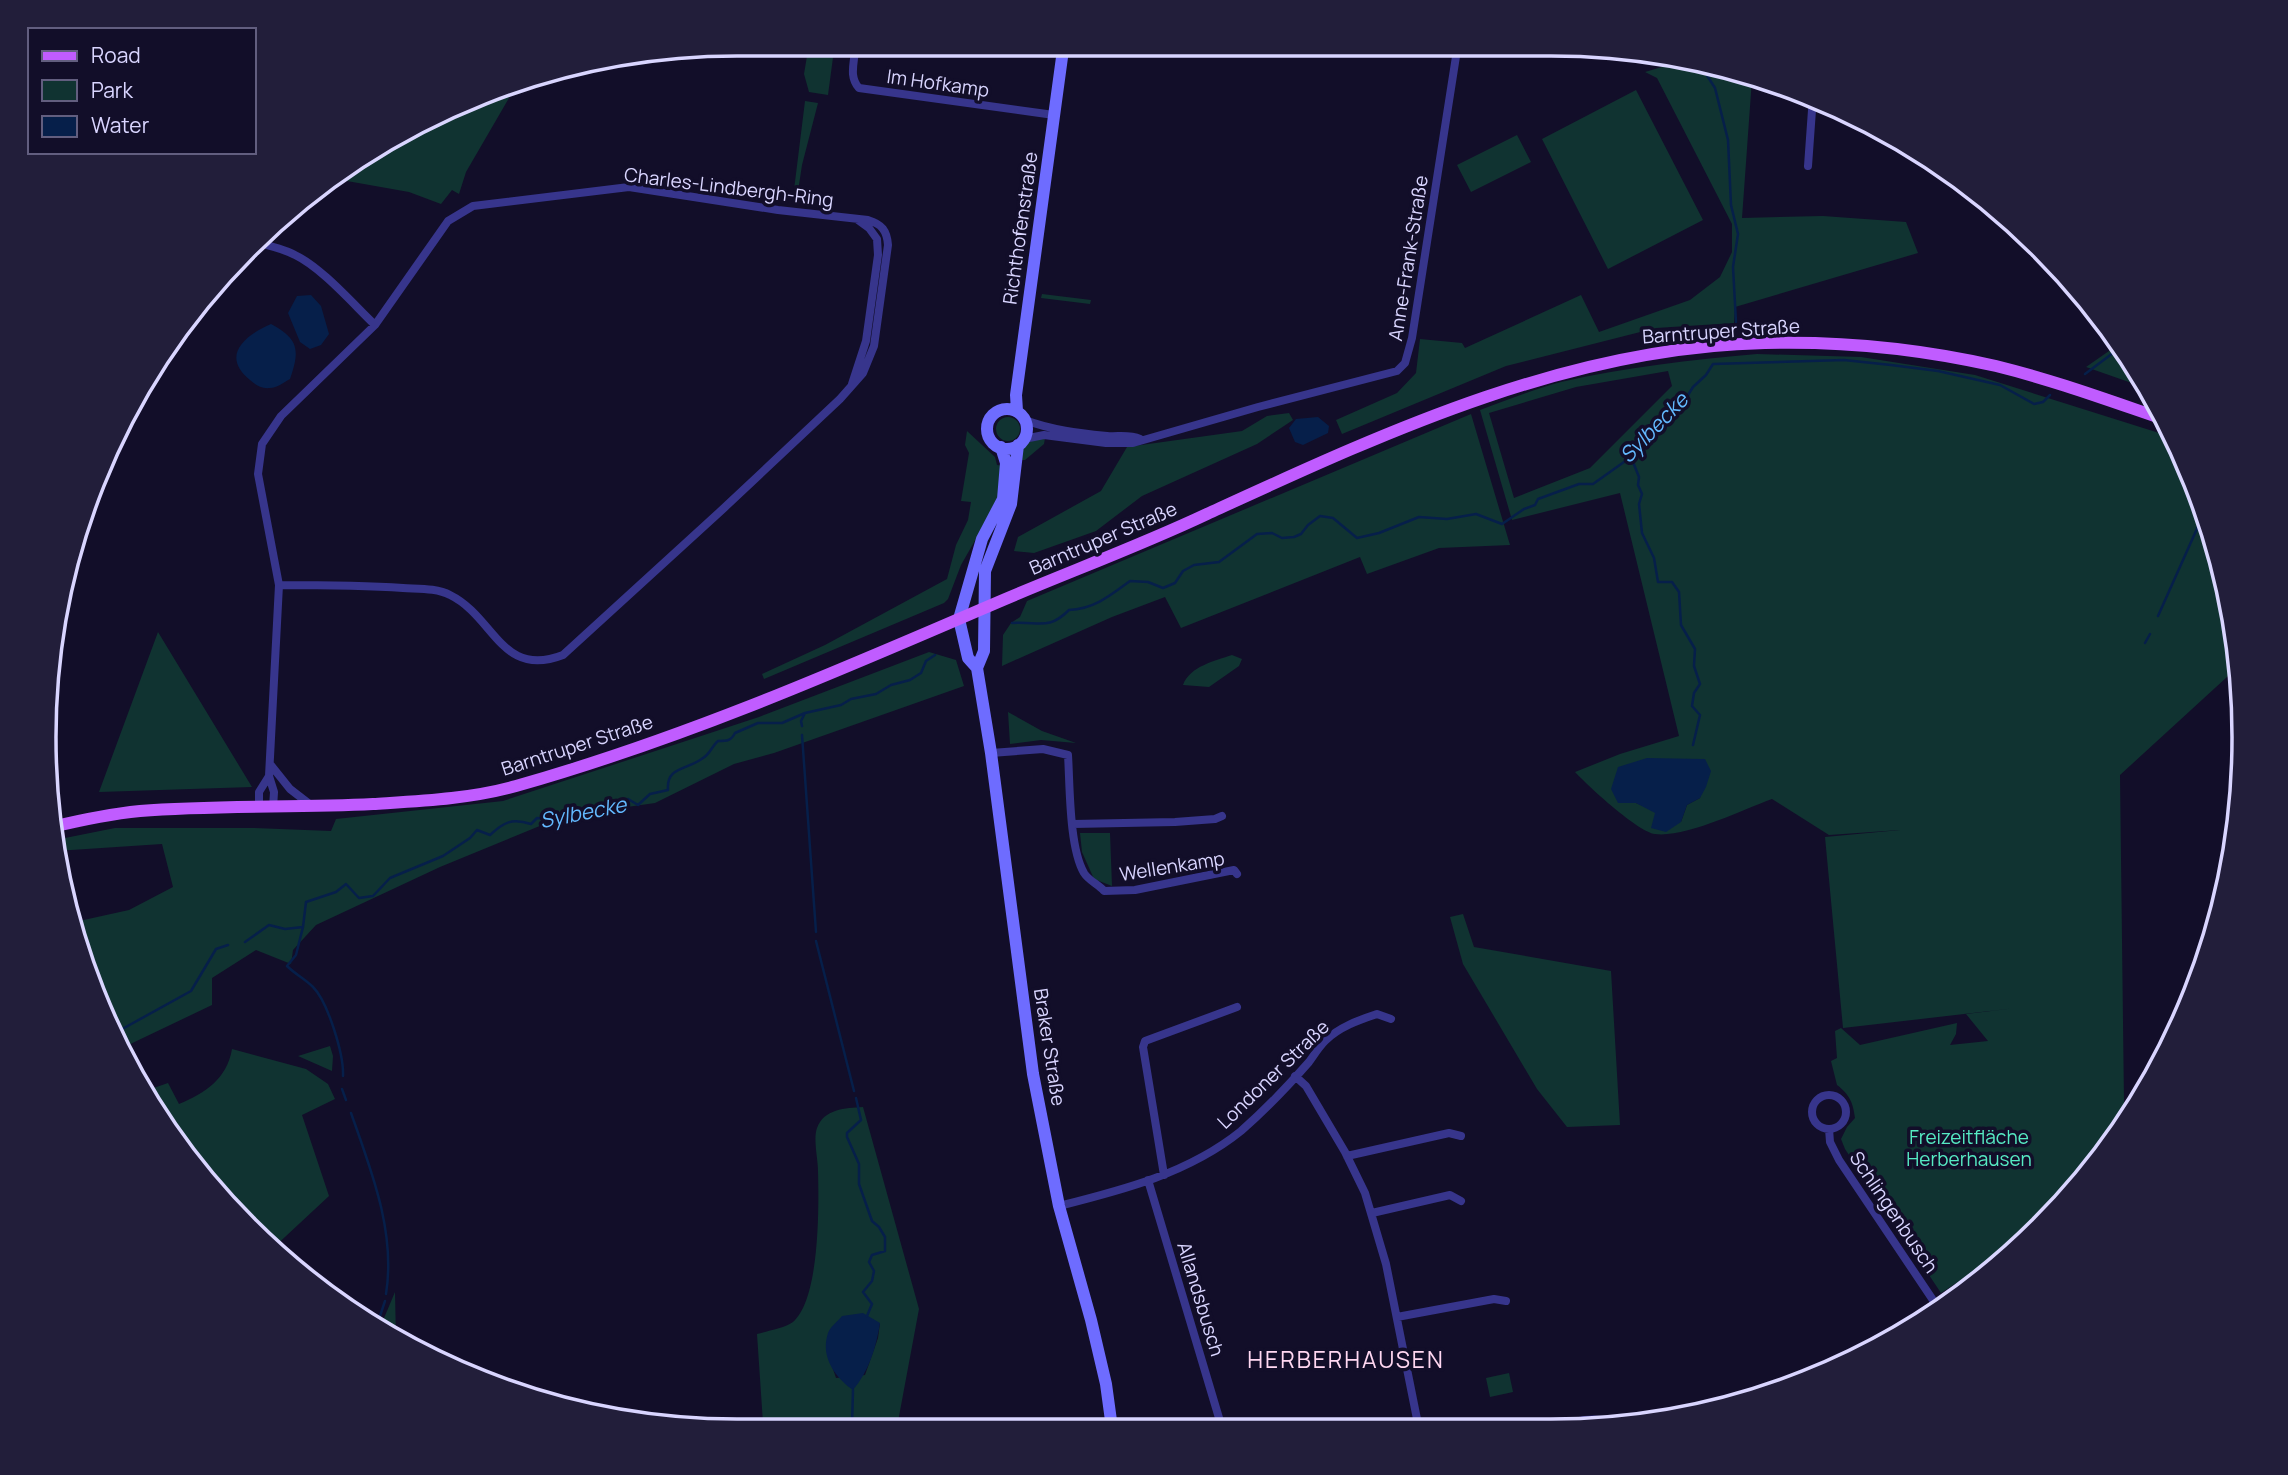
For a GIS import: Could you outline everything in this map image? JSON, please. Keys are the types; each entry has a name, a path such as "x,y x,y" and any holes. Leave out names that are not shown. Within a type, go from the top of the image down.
{"main road":[{"name":"Barntruper Straße","path":"62,825 136,811 409,802 464,796 514,786 730,715 801,687 1206,515 1293,474 1454,409 1563,372 1638,356 1761,343 1858,345 2000,367 2150,414"}],"street":[{"name":"Im Hofkamp","path":"855,56 852,73 859,89 1051,114"},
{"name":"Richthofenstraße","path":"1051,114 1055,56"},
{"name":"Richthofenstraße","path":"1016,413 1051,114 1062,56"},
{"name":"Anne-Frank-Straße","path":"1021,442 1044,435 1133,443 1397,371 1405,363 1412,338 1456,56"},
{"path":"1808,166 1812,108"},
{"name":"Charles-Lindbergh-Ring","path":"273,808 274,792 269,776 279,585 258,474 262,444 281,416 375,324 448,221 473,206 629,187 858,220 869,228 877,239 878,255 866,341 852,384 840,399 785,451 563,655 548,661 535,662 510,653 466,604 448,593 367,586 279,585"},
{"path":"267,245 296,256 314,268 375,324"},
{"path":"959,619 982,539 1003,499 1006,463 1001,447 991,440 988,425 996,412 1016,413 1027,431 1021,442 1011,504 985,571 983,608"},
{"name":"Anne-Frank-Straße","path":"1016,413 1050,428 1111,436 1134,436 1140,439"},
{"path":"1001,447 1021,442"},
{"name":"Braker Straße","path":"976,668 984,651 983,608"},
{"name":"Braker Straße","path":"959,619 968,658 976,668 991,753 1033,1074 1059,1206 1091,1320 1111,1419"},
{"name":"Wellenkamp","path":"991,753 1044,749 1068,755 1076,853 1091,882 1104,891 1135,890 1234,870 1237,874"},
{"path":"270,764 290,789 314,807"},
{"name":"Charles-Lindbergh-Ring","path":"259,808 259,792 269,776"},
{"name":"Wellenkamp","path":"1073,824 1175,822 1222,816"},
{"path":"1164,1175 1143,1046 1145,1041 1237,1007"},
{"name":"Londoner Straße","path":"1059,1206 1124,1189 1190,1165 1230,1139 1257,1116 1324,1042 1340,1029 1377,1014 1391,1019"},
{"path":"1295,1076 1306,1086 1347,1156 1371,1213 1397,1317 1417,1419"},
{"path":"1826,1095 1837,1097 1845,1105 1846,1111 1841,1124 1829,1129 1817,1124 1812,1116 1816,1100 1826,1095"},
{"name":"Schlingenbusch","path":"1829,1129 1830,1142 1839,1160 1933,1301"},
{"path":"1347,1156 1448,1133 1461,1136"},
{"name":"Allandsbusch","path":"1148,1180 1219,1419"},
{"path":"1371,1213 1450,1195 1461,1201"},
{"path":"1397,1317 1494,1298 1506,1301"}],"green space":[{"path":"807,56 833,56 828,95 809,92 804,74"},
{"path":"1665,66 1751,86 1742,218 1823,216 1906,222 1918,253 1735,307 1734,323 1656,328 1506,366 1342,434 1336,420 1397,393 1416,373 1420,339 1462,343 1465,348 1581,295 1599,332 1690,300 1720,277 1732,252 1732,224 1657,78 1645,72"},
{"path":"1636,90 1703,220 1608,269 1542,139"},
{"path":"511,95 466,172 459,194 452,190 441,204 409,192 346,181 397,147 436,126"},
{"path":"805,101 818,103 802,165 797,198 793,198"},
{"path":"1517,135 1531,162 1471,192 1457,165"},
{"path":"1042,294 1091,300 1090,304 1041,298"},
{"path":"2110,350 2132,383 2086,367"},
{"name":"Freizeitfläche Herberhausen","path":"1757,354 1861,357 1975,375 2161,433 2196,518 2219,605 2229,675 2120,775 2123,1106 2063,1187 2032,1219 2000,1250 1941,1293 1845,1149 1841,1139 1855,1118 1850,1100 1837,1085 1831,1061 1837,1058 1835,1031 1841,1028 1860,1045 1957,1023 1956,1034 1950,1045 1988,1041 1966,1014 2016,1008 1843,1028 1825,837 1900,830 1829,835 1772,799 1697,828 1655,834 1626,817 1575,772 1620,754 1679,736 1620,493 1512,520 1480,410 1561,382 1658,365","holes":["1668,371 1672,386 1590,468 1514,498 1489,413 1576,387","1705,759 1700,798 1687,805 1681,822 1636,803"]},
{"path":"1289,413 1293,420 1257,444 1142,496 1096,531 1034,553 1014,551 1018,537 1101,491 1127,447 1242,431 1267,416"},
{"path":"1471,414 1510,545 1439,548 1367,574 1360,557 1181,628 1165,597 1112,617 1002,666 1003,635 1011,623 1020,617 1027,601"},
{"path":"1008,417 1017,420 1020,429 1017,438 1008,441 999,438 996,429 999,420"},
{"path":"967,431 995,457 997,465 1004,466 1001,495 961,565 948,599 764,679 762,674 825,645 947,579 956,545 968,520 971,502 961,501 969,453 965,445"},
{"path":"1045,438 1044,444 1025,460 1018,460 1027,444"},
{"path":"158,632 252,787 99,792"},
{"path":"929,652 956,660 964,686 774,753 734,764 655,803 547,823 440,867 316,925 293,950 291,964 256,950 212,978 212,1005 129,1045 126,1039 92,957 81,921 129,910 173,887 162,844 66,850 64,838 115,828 331,831 336,819 503,801 759,717"},
{"path":"1232,655 1242,659 1239,666 1209,687 1183,685 1197,669"},
{"path":"1008,712 1042,731 1076,743 1041,740 1010,744"},
{"path":"1080,833 1110,833 1112,886 1094,879 1082,852"},
{"path":"1463,914 1474,947 1611,971 1620,1125 1567,1127 1537,1089 1463,964 1450,917"},
{"path":"330,1046 333,1056 332,1071 298,1056"},
{"path":"232,1049 306,1069 328,1084 335,1099 302,1115 329,1196 280,1242 225,1187 197,1152 153,1088 168,1083 179,1104 213,1084 229,1060"},
{"path":"863,1107 919,1309 898,1419 763,1419 757,1334 793,1322 802,1310 813,1273 816,1251 816,1133 825,1117 842,1109","holes":["880,1323 878,1338 865,1375 836,1378 826,1348"]},
{"path":"395,1292 396,1327 383,1319"},
{"path":"1509,1373 1513,1392 1490,1397 1486,1378"}],"water":[{"path":"311,295 321,306 329,334 321,345 310,349 300,342 288,313 297,296"},
{"path":"271,324 292,340 296,353 290,379 267,388 257,385 241,371 237,355 245,340"},
{"path":"1318,417 1329,426 1328,433 1303,445 1295,442 1289,428 1296,419"},
{"path":"1647,758 1705,759 1711,771 1700,798 1687,805 1681,822 1666,832 1651,828 1655,813 1636,803 1618,803 1611,789 1618,767"},
{"path":"863,1313 880,1323 871,1359 853,1390 840,1379 831,1366 826,1342 829,1331 842,1316"}],"waterway":[{"path":"1706,74 1715,88 1728,140 1731,205 1738,234 1733,267 1736,322"},
{"name":"Sylbecke","path":"2085,374 2113,353"},
{"name":"Sylbecke","path":"1012,623 1043,624 1055,621 1069,610 1102,600 1130,581 1148,582 1163,588 1175,583 1183,571 1194,565 1219,562 1257,534 1272,533 1282,538 1294,537 1320,516 1333,518 1357,538 1379,533 1419,517 1447,519 1476,514 1502,524 1535,505 1538,499 1579,484 1593,484 1631,457 1683,403 1713,364 1844,360 1938,371 2000,385 2034,404 2043,402 2050,395"},
{"path":"1631,457 1642,494 1639,504 1642,533 1654,558 1658,582 1672,582 1679,592 1681,625 1695,649 1694,666 1700,684 1694,693 1692,706 1700,715 1693,745"},
{"path":"2158,616 2198,526"},
{"path":"2145,643 2150,634"},
{"name":"Sylbecke","path":"245,942 269,925 285,929 303,927 306,902 336,892 346,884 359,898 373,896 390,878 443,856 470,838 477,830 490,835 509,822 531,824 537,818 554,817 590,807 607,810 628,799 638,805 650,794 668,790 668,782 674,772 697,762 718,741 728,740 735,733 758,723 782,723 805,713 876,694 921,673 926,661 935,655"},
{"path":"802,726 805,713"},
{"path":"802,735 816,932"},
{"path":"303,927 296,955 287,966 319,994 338,1043 343,1076"},
{"path":"816,941 854,1091"},
{"name":"Sylbecke","path":"122,1029 191,991 216,949 228,945"},
{"path":"342,1089 346,1100"},
{"path":"856,1098 861,1120 847,1133 847,1137 859,1164 859,1184 872,1221 885,1237 885,1251 872,1255 869,1262 874,1271 872,1281 863,1292 872,1304 867,1316"},
{"path":"351,1113 374,1179 385,1225 388,1248 386,1294"},
{"path":"380,1317 385,1301"},
{"path":"852,1419 853,1390"}],"district":[{"name":"HERBERHAUSEN","path":"1346,1360"}]}
